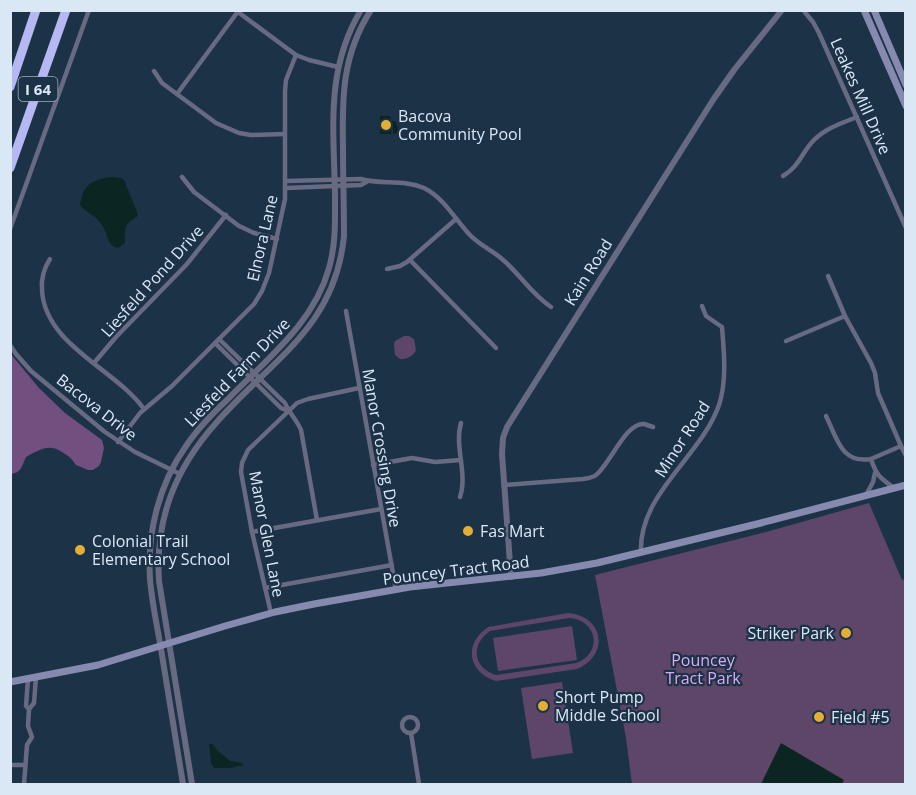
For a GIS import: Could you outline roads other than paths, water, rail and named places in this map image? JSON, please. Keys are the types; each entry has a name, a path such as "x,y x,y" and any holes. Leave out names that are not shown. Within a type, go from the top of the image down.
{"highway":[{"name":"I 64","path":"10,87 36,10"},
{"name":"I 64","path":"10,168 66,10"}],"main road":[{"path":"864,10 906,106"},
{"path":"874,10 906,84"},
{"name":"Pouncey Tract Road","path":"10,682 98,665 271,613 396,590 576,567 640,553 906,485"}],"street":[{"path":"10,229 89,10"},
{"name":"Liesfeld Farm Drive","path":"183,784 151,587 150,552 153,525 172,470 185,447 217,410 294,332 322,288 334,244 333,106 338,67 347,37 361,10"},
{"name":"Liesfeld Farm Drive","path":"192,784 159,581 160,535 166,509 180,474 197,446 217,422 304,333 323,307 332,287 343,246 342,102 345,77 356,40 371,10"},
{"name":"Kain Road","path":"511,577 502,444 507,427 713,100 734,70 783,10"},
{"name":"Leakes Mill Drive","path":"802,10 819,33 906,228"},
{"path":"177,94 239,11 296,55 338,67"},
{"name":"Elnora Lane","path":"118,442 140,413 172,386 254,304 262,291 269,273 284,208 286,188 285,91 286,80 296,55"},
{"path":"154,71 162,83 206,116 227,128 251,135 285,134"},
{"path":"783,176 795,167 822,133 857,117"},
{"path":"182,177 194,192 239,226 277,239"},
{"path":"286,181 361,185 368,181 406,183 426,189 441,201 471,236 502,259 533,294 551,308"},
{"path":"286,188 335,183"},
{"name":"Liesfeld Pond Drive","path":"94,363 187,264 226,215"},
{"path":"387,269 400,266 410,260 456,219"},
{"path":"50,259 43,272 41,284 48,317 59,332 134,397 144,409"},
{"path":"410,260 496,348"},
{"path":"828,276 845,316 871,363 878,393 906,456"},
{"name":"Minor Road","path":"640,553 642,533 654,503 712,421 721,399 724,362 722,327 706,316 702,306"},
{"name":"Manor Crossing Drive","path":"346,311 396,590"},
{"path":"786,341 845,316"},
{"path":"217,341 298,423 317,520"},
{"name":"Bacova Drive","path":"10,345 31,371 118,442 180,474"},
{"name":"Manor Glen Lane","path":"271,613 252,532 241,472 242,463 248,450 302,400 359,388"},
{"path":"826,416 842,450 851,457 862,460 871,459 901,447"},
{"path":"460,497 463,489 459,431 461,423"},
{"path":"505,485 583,479 594,476 603,469 628,432 638,425 653,427"},
{"path":"373,465 412,458 435,462 461,460"},
{"path":"866,496 875,473 871,459"},
{"path":"875,473 894,488"},
{"path":"252,532 381,509"},
{"path":"265,588 392,565"},
{"path":"24,784 27,745 32,737 28,726 29,709 27,706 32,678"},
{"path":"411,733 419,784"},
{"path":"10,765 25,765"}],"place":[{"name":"Bacova Community Pool","path":"386,125"},
{"name":"Fas Mart","path":"468,531"},
{"name":"Colonial Trail Elementary School","path":"80,550"},
{"name":"Striker Park","path":"846,633"},
{"name":"Short Pump Middle School","path":"543,706"},
{"name":"Field #5","path":"819,717"}],"park label":[{"name":"Pouncey Tract Park","path":"703,669"}]}
